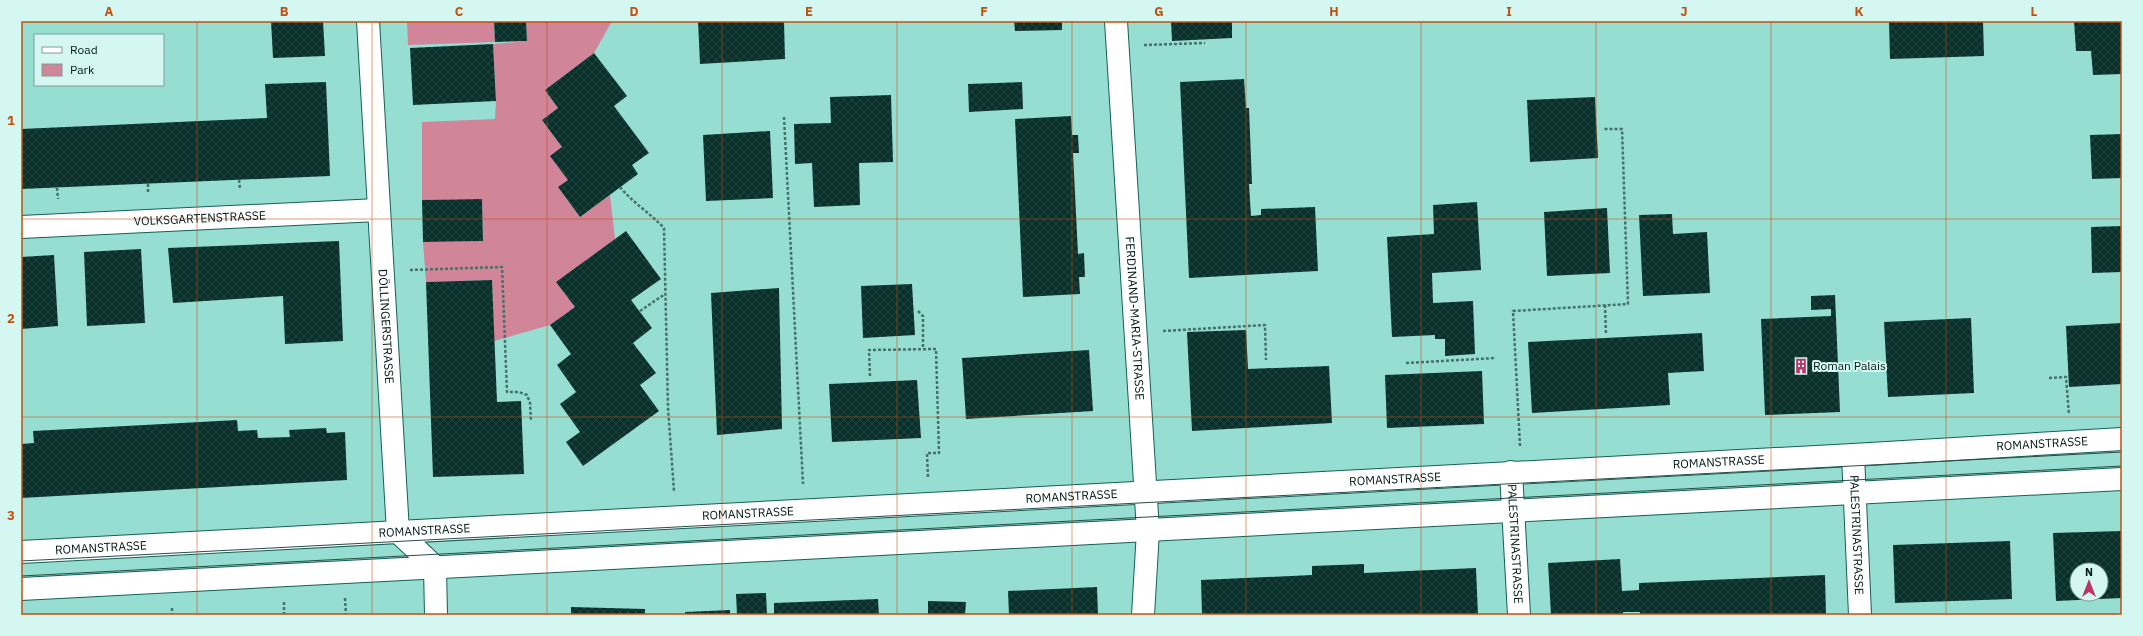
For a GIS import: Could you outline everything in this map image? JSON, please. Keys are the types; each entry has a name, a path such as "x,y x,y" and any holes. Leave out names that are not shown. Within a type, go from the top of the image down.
{"main road":[{"name":"DÖLLINGERSTRASSE","path":"368,21 398,532"},
{"name":"FERDINAND-MARIA-STRASSE","path":"1116,21 1148,531 1143,615"},
{"name":"VOLKSGARTENSTRASSE","path":"21,227 378,210"},
{"name":"ROMANSTRASSE","path":"21,552 1853,455 2122,439"},
{"name":"PALESTRINASTRASSE","path":"1853,455 1860,615"},
{"name":"PALESTRINASTRASSE","path":"1516,472 1513,510 1519,615"},
{"path":"21,589 2122,479"},
{"path":"398,532 435,567 436,615"}],"path":[{"path":"1118,45 1205,43"},
{"path":"784,117 805,510"},
{"path":"1516,472 1514,310 1628,304 1622,129 1604,129"},
{"path":"620,187 630,200 649,213 664,228 668,408 674,491"},
{"path":"382,272 502,267 507,392 519,392 527,395 530,403 531,421"},
{"path":"640,311 665,294"},
{"path":"1605,306 1606,335"},
{"path":"918,310 923,316 923,349"},
{"path":"1136,332 1265,325 1266,360"},
{"path":"870,376 869,350 936,349 939,453 927,453 929,504"},
{"path":"1406,363 1496,358"},
{"path":"2049,378 2066,377 2070,442"},
{"path":"345,594 346,615"},
{"path":"284,597 284,615"}],"green space":[{"path":"407,21 494,21 495,42 408,45"},
{"path":"526,21 612,21 594,53 545,90 558,108 542,120 562,147 568,180 558,187 580,217 610,195 615,239 557,282 575,307 550,325 494,341 492,280 426,282 423,242 483,241 482,199 422,200 422,122 495,119 496,101 493,44 527,41"}],"building":[{"path":"271,21 323,21 325,56 273,58"},
{"path":"494,21 526,21 527,41 495,42"},
{"path":"698,21 784,21 785,59 700,64"},
{"path":"1014,21 1062,21 1062,30 1015,31"},
{"path":"1171,21 1232,21 1232,38 1172,41"},
{"path":"1889,21 1983,21 1984,56 1890,59"},
{"path":"2074,21 2122,21 2122,74 2093,75 2091,51 2076,51"},
{"path":"493,44 496,101 413,105 410,48"},
{"path":"594,53 627,96 614,106 649,153 632,165 638,174 580,217 558,187 568,180 550,156 562,147 542,120 558,108 545,90"},
{"path":"1244,79 1246,108 1249,108 1252,184 1249,184 1251,216 1261,215 1261,209 1315,207 1318,271 1189,278 1180,82"},
{"path":"326,82 330,176 21,189 21,129 267,118 265,84"},
{"path":"1022,82 1023,109 969,112 968,84"},
{"path":"891,95 893,162 859,163 860,205 814,207 812,163 795,164 794,124 831,123 830,97"},
{"path":"1595,97 1598,158 1530,162 1527,100"},
{"path":"1071,116 1072,135 1078,135 1079,153 1073,153 1078,254 1084,253 1085,277 1079,277 1080,294 1023,297 1015,119"},
{"path":"770,131 773,198 706,201 703,135"},
{"path":"2122,134 2122,178 2092,179 2090,135"},
{"path":"482,199 483,241 423,242 422,200"},
{"path":"1477,202 1481,270 1432,273 1433,303 1473,301 1475,354 1445,356 1445,339 1435,339 1435,335 1392,337 1387,237 1434,234 1433,205"},
{"path":"1607,208 1610,273 1547,276 1544,212"},
{"path":"1672,214 1673,234 1707,232 1710,293 1643,296 1639,215"},
{"path":"2122,226 2122,272 2092,273 2091,227"},
{"path":"626,231 661,279 631,300 652,328 633,343 656,373 640,385 659,411 583,466 566,442 580,432 560,404 576,392 557,365 571,354 550,325 575,307 556,282"},
{"path":"339,241 343,341 285,344 283,296 173,303 168,248"},
{"path":"141,249 145,323 87,326 84,252"},
{"path":"54,255 58,326 21,329 21,257"},
{"path":"492,280 497,402 521,401 524,474 433,477 426,282"},
{"path":"912,284 915,335 863,338 861,286"},
{"path":"779,288 782,429 717,435 711,293"},
{"name":"Roman Palais","path":"1835,295 1840,412 1765,415 1761,319 1831,316 1831,309 1811,310 1811,296"},
{"path":"1971,318 1974,393 1888,397 1884,322"},
{"path":"2122,323 2122,384 2069,387 2066,326"},
{"path":"1246,330 1248,369 1329,366 1332,423 1192,431 1187,332"},
{"path":"1702,333 1704,371 1668,373 1670,405 1532,413 1528,342"},
{"path":"1089,350 1093,411 966,419 962,358"},
{"path":"1482,371 1484,424 1387,428 1385,375"},
{"path":"917,380 921,438 832,442 829,384"},
{"path":"237,420 238,431 257,430 258,438 290,437 289,430 326,428 327,433 345,432 347,480 21,498 21,444 34,443 33,431"},
{"path":"2122,531 2122,598 2109,599 2109,562 2069,562 2069,600 2056,601 2053,533"},
{"path":"2010,541 2012,599 1895,603 1893,545"},
{"path":"1620,559 1622,591 1639,590 1639,583 1825,575 1826,615 1640,615 1640,612 1623,612 1623,615 1551,615 1548,563"},
{"path":"1364,564 1364,573 1476,568 1478,615 1202,615 1201,580 1312,575 1312,566"},
{"path":"1097,587 1098,615 1009,615 1008,591"},
{"path":"766,593 767,615 737,615 736,594"},
{"path":"878,599 879,615 774,615 774,603"},
{"path":"928,601 966,602 965,615 928,615"},
{"path":"571,607 645,609 645,615 571,615"},
{"path":"730,610 730,615 685,615 685,612"}],"tram line":[{"path":"21,561 2122,452"},
{"path":"21,576 2122,466"}],"place":[{"name":"Roman Palais","path":"1801,366"}]}
